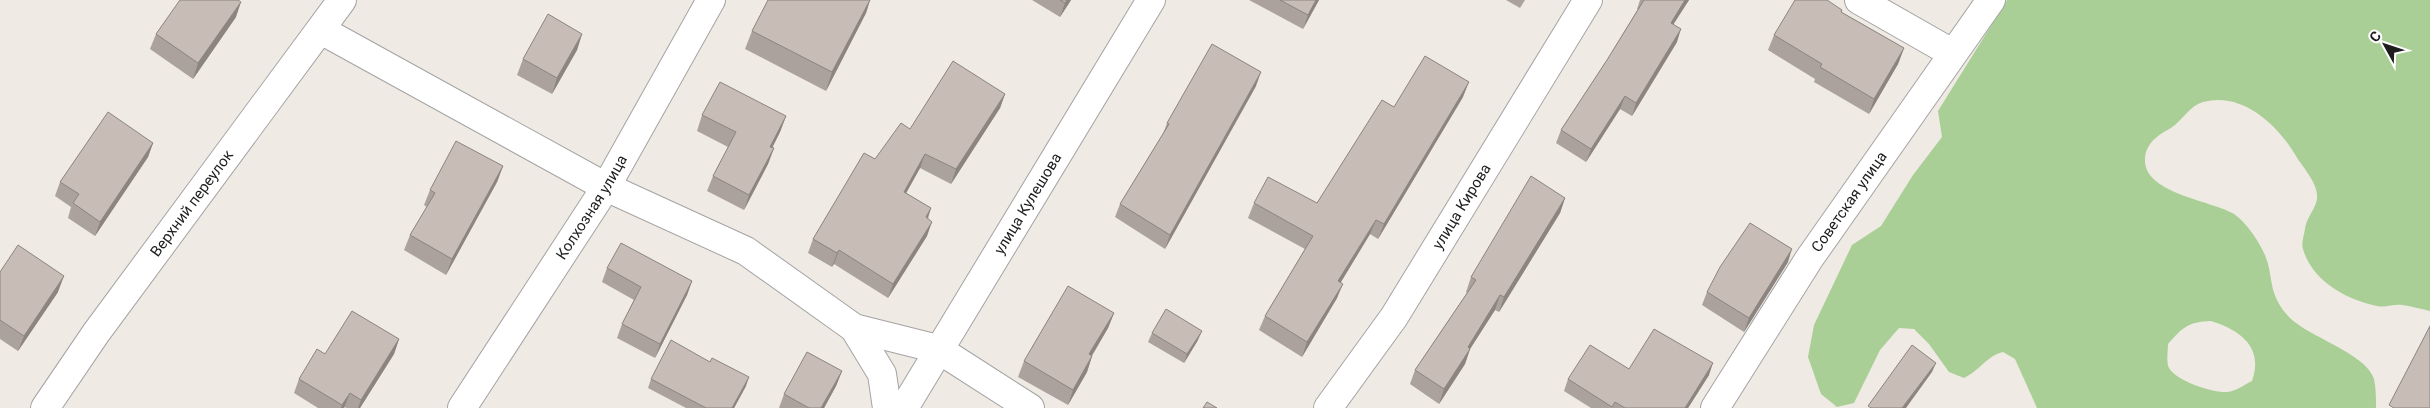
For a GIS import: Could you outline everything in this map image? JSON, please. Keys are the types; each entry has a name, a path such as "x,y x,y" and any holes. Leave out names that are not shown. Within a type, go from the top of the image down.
{"street":[{"name":"Верхний переулок","path":"45,408 96,333 322,30 342,0"},
{"name":"Колхозная улица","path":"462,408 606,187 711,0"},
{"name":"улица Кулешова","path":"904,408 1151,0"},
{"name":"улица Кирова","path":"1328,408 1394,317 1588,0"},
{"path":"1859,0 1952,53"},
{"name":"Советская улица","path":"1715,408 1809,259 1990,0"},
{"path":"322,30 606,187 746,251 854,328 938,349 1030,408"},
{"path":"854,328 882,374 888,408"}],"green space":[{"path":"2007,0 2430,0 2430,311 2402,305 2380,306 2366,303 2343,294 2322,280 2314,271 2302,247 2306,225 2317,197 2311,178 2279,133 2257,113 2231,101 2203,102 2190,110 2175,125 2149,145 2145,162 2149,173 2157,182 2169,189 2224,209 2234,214 2247,226 2264,253 2274,292 2282,308 2298,324 2349,353 2369,370 2375,382 2376,408 2037,408 2015,359 2003,352 1993,356 1964,378 1949,372 1929,344 1914,329 1899,328 1880,350 1854,403 1837,407 1821,394 1808,357 1814,325 1852,245 1881,226 1913,175 1942,137 1938,111","holes":["2211,321 2240,335 2252,349 2255,359 2252,381 2240,388 2221,392 2187,382 2173,373 2168,363 2168,344 2178,333 2191,324"]}],"building":[{"path":"180,0 238,0 241,2 198,63 156,34"},
{"path":"768,0 870,0 832,72 752,31"},
{"path":"1280,0 1316,0 1308,15"},
{"path":"1644,0 1685,0 1671,23 1681,29 1636,103 1625,96 1591,149 1561,130"},
{"path":"1795,0 1827,0 1842,10 1841,12 1904,48 1874,99 1820,67 1822,64 1774,35"},
{"path":"548,14 582,34 557,78 523,59"},
{"path":"1212,44 1261,72 1170,235 1120,204 1169,124 1167,123"},
{"path":"1425,56 1469,82 1384,224 1376,220 1338,281 1343,284 1307,342 1265,316 1313,236 1254,203 1268,177 1317,203 1382,100 1394,107"},
{"path":"953,61 1005,94 956,169 925,154 904,192 931,208 926,217 932,222 893,284 839,250 837,253 813,239 864,153 875,159 901,123 910,129"},
{"path":"720,82 786,116 770,147 774,148 749,195 713,176 736,132 702,115"},
{"path":"108,112 153,143 100,222 73,203 79,194 60,182"},
{"path":"456,141 503,166 452,259 410,235 435,193 430,190"},
{"path":"1531,176 1565,198 1504,297 1500,295 1468,347 1470,349 1444,389 1415,370 1476,280 1471,277"},
{"path":"1750,223 1792,249 1749,318 1707,292 1720,267"},
{"path":"621,243 692,281 660,344 622,324 641,287 607,268"},
{"path":"18,245 64,276 24,336 0,320 0,272"},
{"path":"1068,286 1114,313 1089,354 1092,356 1073,390 1024,361"},
{"path":"1166,309 1202,331 1187,354 1152,333"},
{"path":"352,311 399,339 361,400 350,393 342,405 299,379 317,349 325,354"},
{"path":"2430,326 2430,408 2394,408 2389,405"},
{"path":"1654,329 1713,363 1685,408 1625,408 1615,402 1612,407 1568,379 1590,345 1629,369"},
{"path":"671,340 710,362 712,358 749,377 732,408 706,408 651,379"},
{"path":"1912,345 1936,363 1902,408 1871,408 1868,406"},
{"path":"807,352 842,371 821,408 809,408 784,394"},
{"path":"1207,402 1217,408 1203,408"}]}
